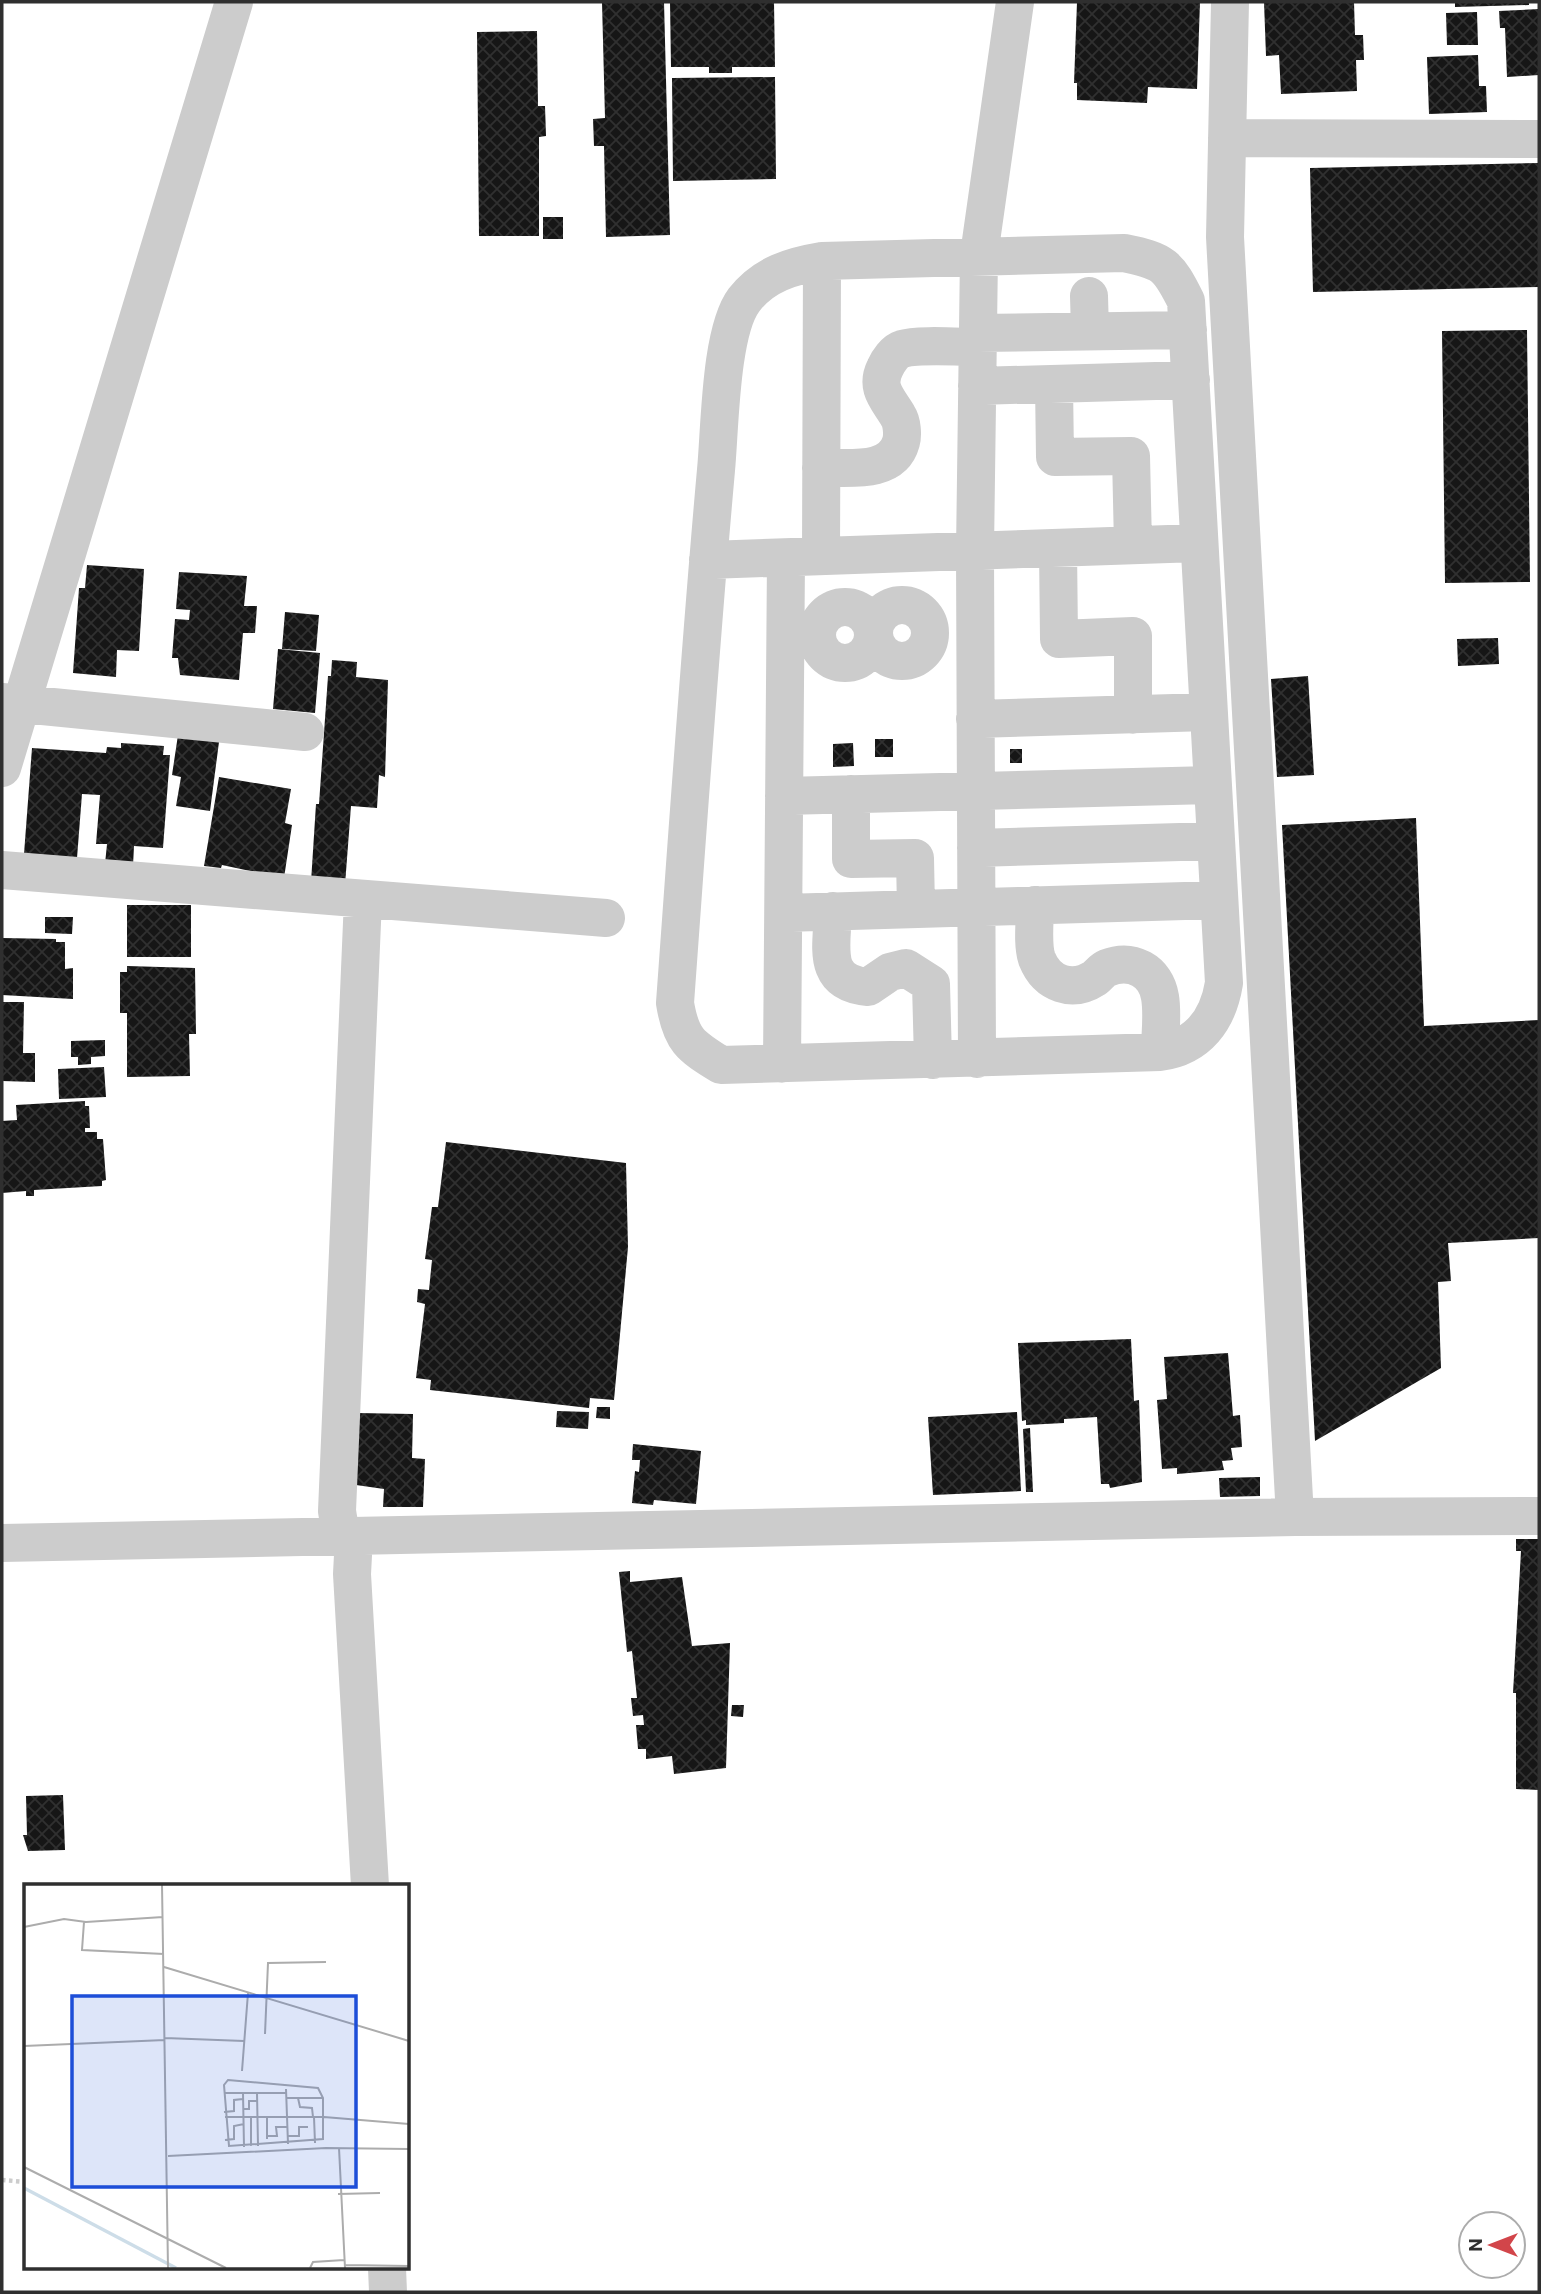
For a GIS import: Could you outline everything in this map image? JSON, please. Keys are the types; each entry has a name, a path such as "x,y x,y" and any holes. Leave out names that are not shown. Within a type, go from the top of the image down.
{"street":[{"path":"2,768 11,702 234,2"},
{"path":"977,1059 975,551 979,255 1015,2"},
{"path":"1230,2 1225,237 1295,1517"},
{"path":"1227,138 1539,139"},
{"path":"1124,253 1157,259 1171,271 1186,301 1224,983 1221,1004 1211,1024 1195,1039 1178,1049 1160,1052 977,1059 722,1066 691,1046 679,1028 675,1003 708,560 728,343 743,301 761,282 787,267 822,261 1124,253"},
{"path":"782,1064 784,796 801,636 816,556 821,468 822,261"},
{"path":"821,468 874,466 885,463 897,453 902,439 900,419 881,388 881,374 888,360 902,349 978,340 1090,314 1188,330"},
{"path":"977,386 1191,380"},
{"path":"1054,384 1055,457 1131,456 1133,545"},
{"path":"708,560 1198,542"},
{"path":"1058,548 1059,639 1133,636 1133,715"},
{"path":"816,556 844,607"},
{"path":"801,636 830,611 844,607 857,610 866,616 879,651 895,661 904,661 921,654 930,632 975,632"},
{"path":"801,636 829,659 846,664 855,662 868,651 873,634"},
{"path":"11,702 305,732"},
{"path":"975,719 1207,712"},
{"path":"784,796 976,791 1100,771 1211,785"},
{"path":"851,794 851,859 915,858 916,909"},
{"path":"976,848 1215,841"},
{"path":"2,870 606,918"},
{"path":"363,899 337,1511 348,1536 352,1574 370,1884"},
{"path":"783,913 1219,900"},
{"path":"1035,905 1037,958 1053,981 1065,986 1080,985 1104,969 1130,965 1144,969 1156,982 1160,998 1160,1052"},
{"path":"832,911 832,960 835,972 842,980 855,986 868,987 890,972 906,968 930,984 933,1060"},
{"path":"2,1544 1295,1517 1539,1516"},
{"path":"387,2270 388,2292"}],"path":[{"path":"2,2180 24,2182"}],"building":[{"path":"602,2 664,2 670,235 606,237 604,146 594,146 593,119 605,118"},
{"path":"670,2 774,2 775,67 732,67 732,73 709,73 709,67 671,67"},
{"path":"1077,2 1200,2 1197,89 1148,87 1147,103 1077,100 1077,83 1074,83"},
{"path":"1264,2 1354,2 1355,35 1363,35 1364,60 1356,60 1357,91 1281,94 1279,55 1266,56"},
{"path":"1455,2 1529,2 1529,5 1455,7"},
{"path":"1539,9 1539,75 1507,77 1505,28 1500,28 1499,11"},
{"path":"1477,12 1478,45 1447,45 1446,13"},
{"path":"537,31 538,106 545,106 546,136 539,137 539,236 479,236 477,32"},
{"path":"1478,55 1479,86 1486,86 1487,112 1429,114 1427,57"},
{"path":"775,77 776,179 673,181 672,78"},
{"path":"1539,163 1539,287 1313,292 1310,168"},
{"path":"543,217 563,217 563,239 543,239"},
{"path":"1527,330 1530,582 1445,583 1442,331"},
{"path":"87,565 144,569 139,651 117,650 116,677 73,673 79,588 85,588"},
{"path":"179,572 247,576 244,606 257,606 255,633 243,633 239,680 180,675 178,658 172,658 175,619 189,620 190,610 176,609"},
{"path":"285,612 319,615 316,651 282,649"},
{"path":"1498,638 1499,664 1458,666 1457,639"},
{"path":"278,649 320,653 315,713 273,709"},
{"path":"332,660 357,662 356,677 388,680 385,777 379,775 377,808 351,806 345,885 311,882 328,676 331,676"},
{"path":"1308,676 1314,775 1277,777 1271,679"},
{"path":"178,735 219,742 210,811 176,806 181,777 172,775"},
{"path":"875,739 893,739 893,757 875,757"},
{"path":"121,743 164,746 163,755 170,755 163,848 134,846 133,866 105,864 107,844 96,844 100,795 82,794 77,858 24,854 32,748 106,753 107,747 121,748"},
{"path":"853,743 854,766 833,767 833,744"},
{"path":"1010,749 1022,749 1022,763 1010,763"},
{"path":"219,777 291,789 285,823 292,825 284,878 222,865 221,868 204,866"},
{"path":"1416,818 1424,1026 1539,1020 1539,1238 1448,1243 1451,1281 1438,1282 1441,1368 1315,1441 1282,825"},
{"path":"127,905 191,905 191,957 127,957"},
{"path":"45,917 73,917 72,934 45,933"},
{"path":"2,938 56,939 56,942 65,942 65,969 73,968 73,999 2,995"},
{"path":"127,966 195,968 196,1034 189,1034 190,1076 127,1077 127,1013 120,1013 120,972 127,972"},
{"path":"2,1002 24,1002 23,1053 35,1053 35,1082 2,1081"},
{"path":"105,1040 105,1056 91,1057 91,1064 78,1065 78,1057 71,1057 71,1041"},
{"path":"104,1067 106,1097 59,1099 58,1069"},
{"path":"85,1101 85,1106 89,1106 90,1128 85,1128 85,1132 97,1132 97,1139 103,1139 106,1180 102,1181 102,1186 34,1190 34,1196 26,1196 26,1191 2,1193 2,1121 17,1120 16,1105"},
{"path":"446,1142 626,1163 628,1247 614,1400 590,1398 589,1408 430,1390 431,1380 416,1378 425,1304 417,1302 418,1289 429,1290 432,1260 425,1259 432,1207 438,1207"},
{"path":"1131,1339 1134,1401 1139,1400 1142,1482 1110,1488 1109,1484 1101,1484 1097,1417 1064,1419 1064,1423 1026,1425 1026,1420 1022,1421 1018,1343"},
{"path":"1228,1353 1233,1416 1240,1415 1242,1447 1231,1448 1233,1460 1222,1461 1224,1470 1177,1474 1177,1468 1162,1469 1157,1400 1167,1399 1164,1357"},
{"path":"597,1407 610,1407 610,1419 596,1418"},
{"path":"557,1411 589,1412 588,1429 556,1427"},
{"path":"1017,1412 1021,1491 933,1495 928,1417"},
{"path":"357,1413 413,1414 412,1458 425,1459 423,1507 383,1507 384,1489 356,1485"},
{"path":"1030,1428 1033,1492 1026,1492 1023,1429"},
{"path":"633,1444 701,1451 696,1504 654,1500 653,1505 632,1503 635,1471 639,1472 640,1460 632,1460"},
{"path":"1260,1477 1260,1496 1220,1497 1219,1478"},
{"path":"1516,1539 1539,1539 1539,1790 1516,1789 1516,1693 1513,1693 1521,1551 1516,1551"},
{"path":"630,1571 630,1582 682,1577 692,1646 730,1643 726,1768 674,1774 672,1756 646,1759 646,1749 638,1749 636,1725 644,1725 643,1715 633,1716 631,1698 637,1698 632,1651 627,1652 619,1572"},
{"path":"732,1705 744,1705 743,1717 731,1716"},
{"path":"63,1795 65,1850 28,1851 23,1835 27,1835 26,1796"}]}
